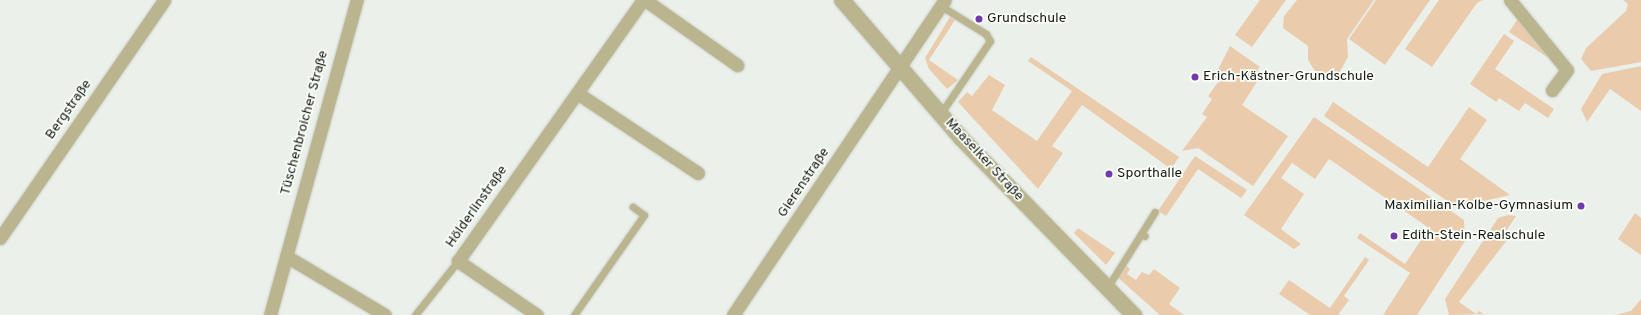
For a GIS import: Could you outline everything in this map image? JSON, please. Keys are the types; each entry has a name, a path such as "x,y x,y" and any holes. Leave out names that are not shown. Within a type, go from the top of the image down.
{"street":[{"name":"Bergstraße","path":"0,238 164,0"},
{"name":"Tüschenbroicher Straße","path":"270,315 357,0"},
{"name":"Hölderlinstraße","path":"537,315 458,261 576,93 644,0 737,65"},
{"name":"Maaseiker Straße","path":"842,0 940,113 1134,315"},
{"path":"1510,0 1566,70 1552,90"},
{"name":"Gierenstraße","path":"733,315 902,69 943,3"},
{"path":"576,93 698,173"},
{"path":"286,256 385,315"}],"lane":[{"path":"940,113 990,41 986,34 943,3"},
{"path":"574,315 644,215 633,207"},
{"path":"1107,288 1143,235 1155,212"},
{"path":"415,315 458,261"}],"shaded area":[{"path":"1260,0 1286,0 1252,47 1235,35"},
{"path":"1297,0 1374,0 1347,39 1348,57 1339,73 1326,76 1315,71 1308,60 1308,46 1283,28 1284,16"},
{"path":"1376,0 1430,0 1385,65 1349,39"},
{"path":"1439,0 1483,0 1477,3 1432,67 1405,49"},
{"path":"1623,0 1641,0 1641,62 1591,71 1581,59 1586,48 1626,11 1628,4"},
{"path":"950,17 955,20 929,60 958,80 947,89 929,69 925,58"},
{"path":"1519,17 1550,51 1547,57 1509,32"},
{"path":"1504,34 1514,41 1495,69 1554,109 1548,118 1525,103 1519,111 1499,98 1496,102 1470,84"},
{"path":"1230,46 1260,67 1257,70 1262,74 1242,105 1288,136 1253,186 1198,148 1182,151 1207,117 1202,114 1212,99 1208,96 1219,81 1214,78"},
{"path":"1031,57 1179,157 1171,169 1082,105 1052,146 1063,153 1038,189 958,102 967,92 972,96 989,75 1005,85 992,110 1037,141 1072,91 1028,61"},
{"path":"1641,66 1641,111 1610,89 1587,122 1581,109 1602,74"},
{"path":"1333,102 1428,167 1469,107 1487,120 1460,159 1510,195 1456,207 1324,116"},
{"path":"1314,117 1464,220 1465,241 1417,315 1383,315 1410,273 1357,238 1360,233 1405,264 1429,228 1329,159 1315,179 1292,163 1281,178 1304,194 1281,229 1301,244 1294,249 1244,215"},
{"path":"1195,156 1247,190 1241,198 1198,169 1166,216 1158,211"},
{"path":"1635,213 1641,218 1641,255 1618,239"},
{"path":"1508,215 1516,216 1502,237 1507,240 1459,302 1476,314 1479,311 1484,314 1449,315 1445,299 1498,218"},
{"path":"1078,228 1115,253 1106,265 1074,233"},
{"path":"1365,257 1369,260 1344,296 1349,300 1338,315 1310,315 1279,294 1289,280 1330,308"},
{"path":"1124,264 1130,269 1127,274 1136,280 1142,272 1149,275 1154,269 1180,288 1169,304 1184,315 1160,315 1115,275"},
{"path":"1641,299 1641,315 1615,315 1631,311"}],"place":[{"name":"Grundschule","path":"979,19"},
{"name":"Erich-Kästner-Grundschule","path":"1195,77"},
{"name":"Sporthalle","path":"1109,174"},
{"name":"Maximilian-Kolbe-Gymnasium","path":"1581,206"},
{"name":"Edith-Stein-Realschule","path":"1394,236"}]}
